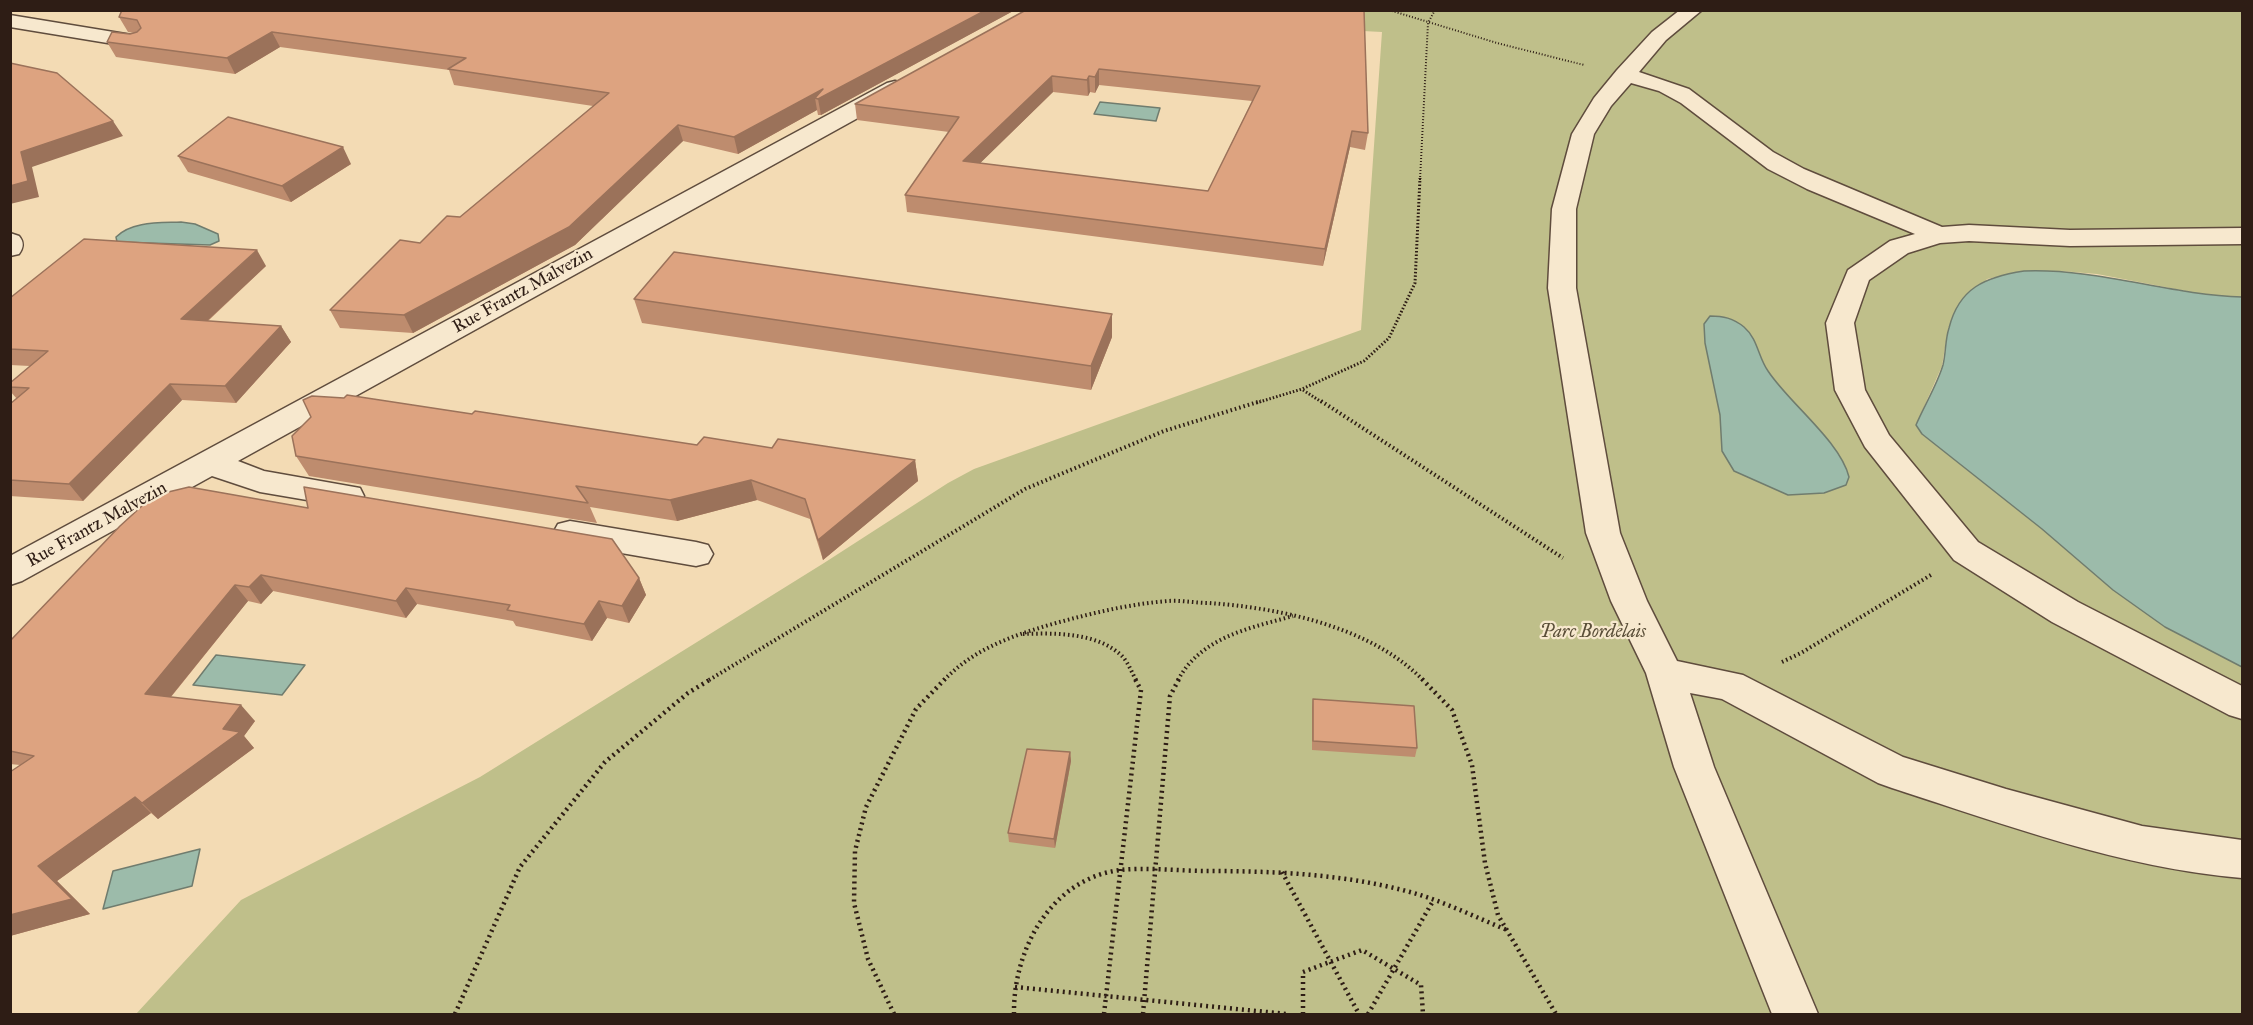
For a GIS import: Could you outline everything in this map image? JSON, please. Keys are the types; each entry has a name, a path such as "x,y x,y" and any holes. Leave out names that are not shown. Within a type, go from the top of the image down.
{"street":[{"path":"1693,10 1659,36 1602,103 1583,134 1564,209 1562,288 1603,532 1629,601 1665,673 1694,767 1795,1014"},
{"path":"10,21 138,42"},
{"name":"Rue Frantz Malvezin","path":"10,572 922,73"},
{"path":"1625,75 1664,85 1688,97 1731,133 1777,164 1860,203 1911,221 1938,236"},
{"path":"2242,236 2070,238 1969,233 1938,236 1899,247 1857,276 1840,323 1850,390 1876,440 1966,550 2065,612 2242,704"},
{"path":"10,241 10,248"},
{"path":"210,463 260,481 378,501"},
{"path":"543,528 696,554"},
{"path":"1665,673 1730,686 1892,771 2006,807 2142,845 2242,859"}],"path":[{"path":"1389,10 1428,23 1625,75"},
{"path":"455,1014 520,867 605,762 688,693 1025,489 1164,431 1302,389 1364,361 1389,338 1415,283 1428,23 1435,10"},
{"path":"1302,389 1629,601"},
{"path":"1730,686 1801,653 1926,578 1966,550"},
{"path":"894,1014 868,959 854,903 855,851 866,807 916,709 947,677 979,651 1017,634 1105,609 1169,601 1234,605 1296,615 1360,638 1413,670 1452,710 1472,765 1485,863 1498,915 1556,1014"},
{"path":"1143,1014 1170,696 1189,663 1210,645 1251,628 1296,615"},
{"path":"1017,634 1060,633 1093,639 1122,656 1141,690 1104,1014"},
{"path":"1014,1014 1016,978 1030,933 1065,892 1097,875 1120,870 1281,872 1369,884 1410,892 1507,930"},
{"path":"1281,872 1359,1014"},
{"path":"1368,1014 1433,901"},
{"path":"1303,1014 1303,972 1330,960 1362,950 1421,985 1423,1014"},
{"path":"1015,987 1287,1014"}],"green space":[{"name":"Parc Bordelais","path":"1059,11 2242,11 2242,297 2217,297 2097,274 2061,271 2024,271 1987,279 1948,329 1942,366 1916,425 1922,434 2042,529 2113,590 2166,627 2242,667 2242,1014 136,1014 241,900 480,777 948,483 974,469 1361,330 1382,32 1052,15"}],"shaded area":[{"path":"1100,102 1160,108 1156,121 1094,114"},
{"path":"181,222 195,224 218,234 219,241 210,245 117,242 116,237 138,225"},
{"path":"2024,271 2052,271 2107,277 2188,292 2242,297 2242,667 2165,627 2113,590 2042,529 1922,434 1916,425 1940,373 1953,314 1959,303 1967,294 1986,281"},
{"path":"1710,316 1732,320 1749,332 1768,371 1825,436 1844,463 1849,477 1846,485 1824,493 1788,495 1734,471 1722,451 1720,415 1705,343 1704,324"},
{"path":"216,655 305,665 282,695 193,685"},
{"path":"200,849 192,886 103,909 113,871"}],"building":[{"path":"122,10 986,10 818,99 815,98 823,89 734,137 678,125 569,227 404,315 330,310 400,240 420,243 447,216 460,217 609,93 448,69 466,58 272,32 227,58 107,42 112,32 130,34 141,28 137,20 119,17"},
{"path":"1026,10 1364,10 1368,133 1352,131 1325,249 905,195 959,117 855,104","holes":["1099,69 1260,86 1208,191 963,161 1052,76 1087,80 1089,76 1095,77"]},
{"path":"10,63 57,73 113,121 21,152 28,181 10,186"},
{"path":"228,117 343,147 282,186 178,156"},
{"path":"84,239 257,250 181,319 281,326 225,386 170,384 69,484 10,480 10,404 29,388 10,387 10,383 48,351 10,349 10,298"},
{"path":"674,252 1112,314 1091,366 634,299"},
{"path":"347,395 472,414 475,411 697,445 704,437 772,448 778,439 915,460 818,540 805,499 751,480 670,500 576,486 588,503 296,456 292,436 311,417 303,400 312,396 344,398"},
{"path":"189,487 308,508 304,487 612,539 639,578 622,606 599,601 584,624 507,610 510,605 406,588 396,601 261,575 249,587 235,585 145,694 241,705 223,729 240,732 142,803 135,797 38,866 72,899 10,915 10,772 34,756 10,751 10,641 143,505 164,493"},
{"path":"1313,699 1414,706 1417,748 1313,741"},
{"path":"1027,749 1070,752 1054,839 1008,833"}]}
